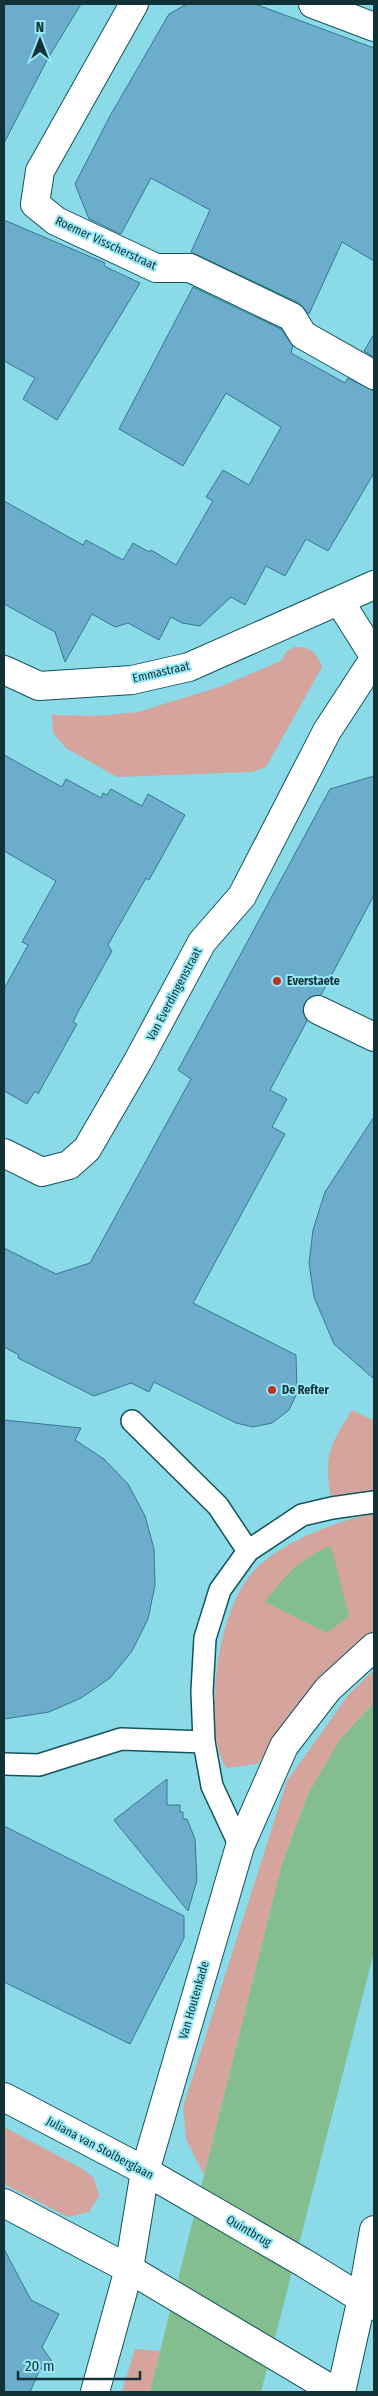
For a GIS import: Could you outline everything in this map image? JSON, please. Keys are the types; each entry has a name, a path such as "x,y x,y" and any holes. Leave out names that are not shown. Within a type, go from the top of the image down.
{"street":[{"name":"Roemer Visscherstraat","path":"134,4 40,171 35,204 56,221 156,268 190,268 292,317 303,335 374,375"},
{"path":"313,4 374,27"},
{"path":"374,585 340,602 374,658"},
{"name":"Emmastraat","path":"4,670 39,686 132,680 189,667 340,602"},
{"name":"Van Everdingenstraat","path":"4,1153 42,1172 69,1165 87,1149 138,1061 202,942 242,896 327,731 374,658"},
{"path":"318,1010 374,1036"},
{"name":"Van Houtenkade","path":"95,2392 129,2269 145,2171 240,1846 284,1746 328,1689 374,1647"},
{"name":"Juliana van Stolberglaan","path":"4,2097 194,2199"},
{"name":"Quintbrug","path":"194,2199 368,2302"},
{"path":"4,2203 129,2269 336,2392"},
{"path":"340,2392 368,2302 374,2230"}],"lane":[{"path":"132,1421 218,1506 248,1551"},
{"path":"240,1846 212,1786 204,1742 202,1691 205,1638 220,1590 248,1551 302,1515 332,1508 374,1502"},
{"path":"4,1764 39,1765 121,1739 204,1742"}],"shaded area":[{"path":"294,647 312,651 322,667 266,767 253,772 117,777 66,748 53,733 52,715 96,716 138,712 222,686 281,661 286,652"},
{"path":"352,1410 374,1421 374,1491 331,1496 328,1470 331,1450 334,1441"},
{"path":"374,1514 374,1633 357,1645 257,1764 226,1768 221,1759 216,1740 214,1711 216,1676 225,1629 243,1585 262,1563 291,1543 343,1521"},
{"path":"331,1546 349,1616 327,1633 265,1602 279,1584 302,1562"},
{"path":"374,1670 374,1703 341,1738 308,1794 282,1864 204,2175 186,2139 183,2107 287,1781 349,1694"},
{"path":"374,1703 374,1952 261,2392 150,2392 282,1864 308,1794 341,1738"},
{"path":"4,2127 81,2168 94,2178 99,2196 89,2212 68,2217 4,2184"},
{"path":"135,2349 160,2351 150,2392 122,2392"}],"building":[{"path":"4,4 81,4 47,60 4,143"},
{"path":"187,4 255,4 374,48 374,261 342,242 309,314 299,303 191,252 210,210 151,178 121,234 89,219 75,184 110,116 169,14"},
{"path":"4,220 105,263 106,267 140,283 57,420 23,399 35,378 4,361"},
{"path":"193,287 281,329 293,346 291,353 345,383 348,378 374,391 374,473 328,551 306,539 285,576 266,566 245,605 231,597 200,626 182,623 171,617 159,640 128,623 115,627 92,614 65,662 55,632 4,604 4,501 83,545 86,540 123,560 133,543 149,552 151,550 176,565 213,501 206,497 223,470 249,485 281,427 226,393 183,466 119,429"},
{"path":"374,334 374,357 364,351"},
{"path":"4,755 62,787 66,779 101,798 103,793 107,795 111,789 142,806 148,794 185,815 149,880 146,878 108,945 112,951 73,1022 77,1024 38,1094 35,1091 27,1104 4,1091 4,989 28,945 22,942 56,881 4,851"},
{"path":"374,776 374,895 321,995 310,997 304,1004 303,1012 307,1021 270,1090 287,1099 272,1127 285,1134 193,1303 296,1355 297,1393 289,1410 272,1423 253,1427 236,1423 154,1382 149,1392 131,1383 94,1396 18,1358 19,1355 4,1347 4,1248 56,1274 90,1263 191,1079 178,1070 330,789"},
{"path":"374,1117 374,1379 334,1344 314,1297 309,1263 313,1230 325,1192"},
{"path":"4,1420 81,1428 75,1440 104,1459 128,1484 145,1516 154,1549 155,1585 148,1619 132,1651 110,1678 81,1698 49,1712 4,1719"},
{"path":"167,1779 167,1805 180,1805 183,1819 187,1819 195,1839 197,1880 188,1911 114,1820"},
{"path":"4,1826 184,1916 184,1938 130,2044 4,1982"},
{"path":"4,2249 31,2300 59,2314 42,2347 53,2363 40,2369 30,2392 4,2392"}],"place":[{"name":"Everstaete","path":"277,981"},
{"name":"De Refter","path":"272,1390"}]}
